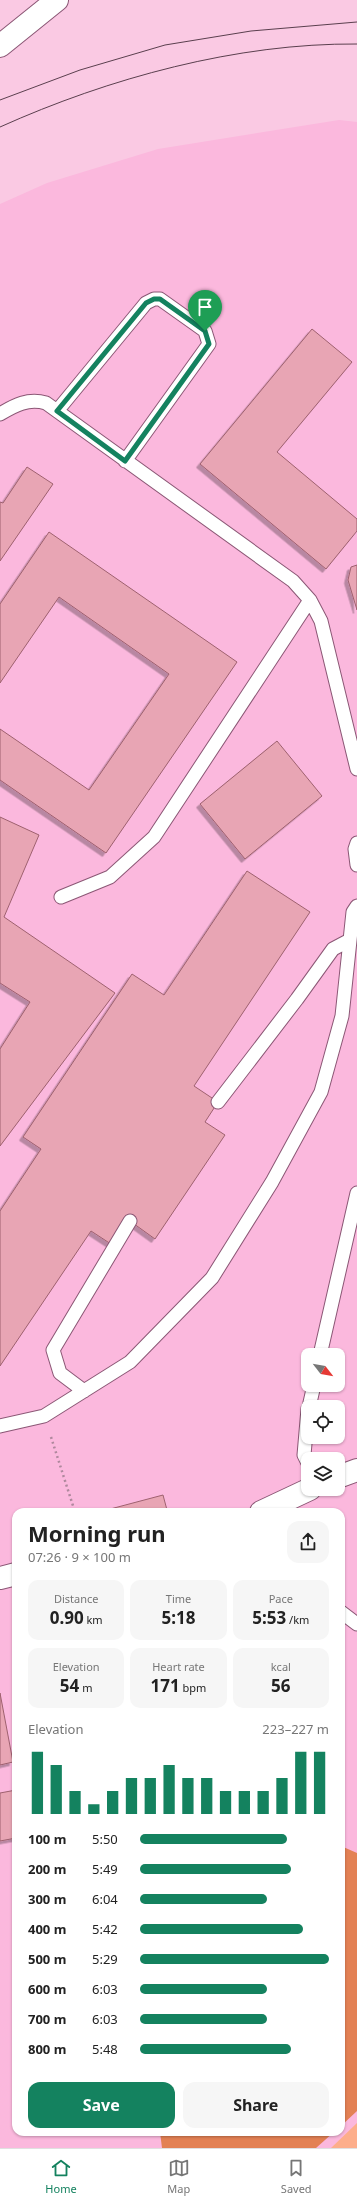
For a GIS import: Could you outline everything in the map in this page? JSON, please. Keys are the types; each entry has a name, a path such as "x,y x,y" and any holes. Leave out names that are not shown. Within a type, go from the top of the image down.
{"street":[{"path":"0,46 58,0"},
{"path":"345,1474 357,1470"},
{"path":"269,1508 301,1493"},
{"path":"0,1578 12,1575"}],"lane":[{"path":"57,411 146,303 154,299 160,299 205,331 209,344 125,461"},
{"path":"0,414 16,404 34,400 46,403 293,581 310,600 322,620 357,770"},
{"path":"61,897 110,878 154,836 310,600"},
{"path":"357,843 355,850 357,865"},
{"path":"0,1426 44,1416 130,1362 212,1278 272,1182 320,1092 342,1016 350,940 354,912 357,906"},
{"path":"218,1102 298,999 333,949 350,940"},
{"path":"322,1348 357,1193"},
{"path":"84,1391 60,1373 53,1350 130,1221"},
{"path":"345,1615 357,1624"}],"path":[{"path":"44,1416 74,1508"}],"shaded area":[{"path":"339,120 357,122 357,2148 0,2148 0,204 47,183 158,149"},
{"path":"345,1848 357,1853 357,2111 345,2122"},
{"path":"357,2123 357,2148 331,2148 345,2136"},
{"path":"160,2136 330,2136 316,2148 162,2148"}],"building":[{"path":"312,329 352,362 277,452 357,519 357,531 326,569 200,464"},
{"path":"27,467 53,484 0,561 0,502 3,503"},
{"path":"49,532 237,662 106,853 0,780 0,729 89,790 169,674 59,597 0,683 0,604"},
{"path":"357,565 357,610 348,580 351,567"},
{"path":"277,741 322,796 245,859 200,804"},
{"path":"0,817 39,835 4,917 115,993 0,1146 0,1049 30,1002 0,983"},
{"path":"247,871 310,912 194,1086 218,1102 205,1122 225,1135 155,1239 130,1221 114,1246 91,1231 0,1366 0,1211 41,1149 23,1137 132,974 164,995"},
{"path":"163,1495 166,1508 114,1508"},
{"path":"0,1693 12,1762 0,1765"},
{"path":"12,1791 12,1839 0,1841 0,1793"}],"tram line":[{"path":"0,100 80,70 165,45 251,31 357,22"},
{"path":"0,127 85,93 174,67 220,57 266,50 312,45 357,44"}],"route":[{"path":"154,299 160,299 205,331 209,344 125,461 57,411 146,303 154,299"}]}
